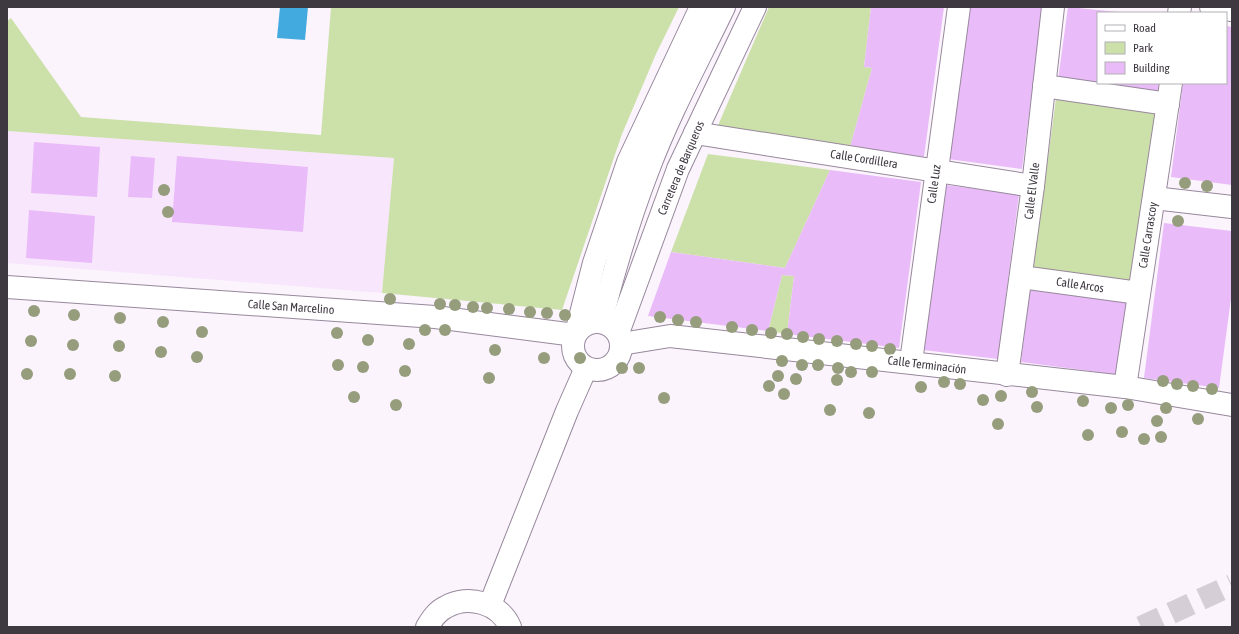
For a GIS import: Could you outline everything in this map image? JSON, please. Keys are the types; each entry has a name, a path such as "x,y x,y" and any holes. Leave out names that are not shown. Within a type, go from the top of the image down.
{"street":[{"path":"701,7 628,162 594,263 575,334 573,350 575,358 586,368 593,370 608,368 618,358 614,333 614,274 648,170 668,124 724,7"},
{"name":"Carretera de Barqueros","path":"614,333 678,169 755,7"},
{"name":"Calle Luz","path":"911,362 959,7"},
{"name":"Calle El Valle","path":"1007,375 1033,186 1053,7"},
{"path":"1210,7 1232,10"},
{"path":"1044,86 1169,93"},
{"name":"Calle Carrascoy","path":"1125,387 1169,93"},
{"name":"Calle Cordillera","path":"695,133 1033,186"},
{"path":"1154,198 1232,207"},
{"name":"Calle Arcos","path":"1021,277 1139,293"},
{"name":"Calle San Marcelino","path":"7,287 435,317 575,334"},
{"path":"575,334 587,323 614,333"},
{"name":"Calle Terminación","path":"614,333 670,336 911,362 1007,375 1125,387 1232,405"},
{"path":"490,605 567,411 586,368"},
{"path":"427,627 434,616 446,606 460,601 475,601 490,605 500,613 510,627"}],"shaded area":[{"path":"7,131 394,158 382,293 7,263"}],"green space":[{"path":"331,7 679,7 656,54 622,134 562,310 382,293 394,158 7,131 7,21 11,18 81,117 321,135"},
{"path":"769,7 871,7 864,67 872,68 850,147 716,130"},
{"path":"1056,98 1158,112 1134,283 1033,270"},
{"path":"708,154 830,170 785,268 671,252"},
{"path":"782,275 794,276 787,334 768,331"}],"water":[{"path":"280,7 308,7 305,40 277,38"}],"building":[{"path":"871,7 944,7 924,157 850,147 872,68 864,67"},
{"path":"968,7 1043,7 1022,169 948,159"},
{"path":"1068,7 1118,12 1097,12 1097,84 1159,84 1158,93 1058,80"},
{"path":"1227,26 1232,27 1232,185 1171,177 1183,84 1227,84"},
{"path":"34,142 100,147 97,197 31,193"},
{"path":"131,156 155,158 152,198 128,197"},
{"path":"177,156 308,167 303,232 172,222"},
{"path":"830,170 921,182 899,348 787,334 794,276 782,275 768,331 648,316 671,252 785,268"},
{"path":"945,185 1019,194 998,359 923,350"},
{"path":"29,210 95,216 92,263 26,258"},
{"path":"1164,223 1232,231 1232,291 1219,388 1144,378"},
{"path":"1030,288 1130,301 1121,375 1021,362"}],"tunnel":[{"path":"1141,627 1232,585"}]}
